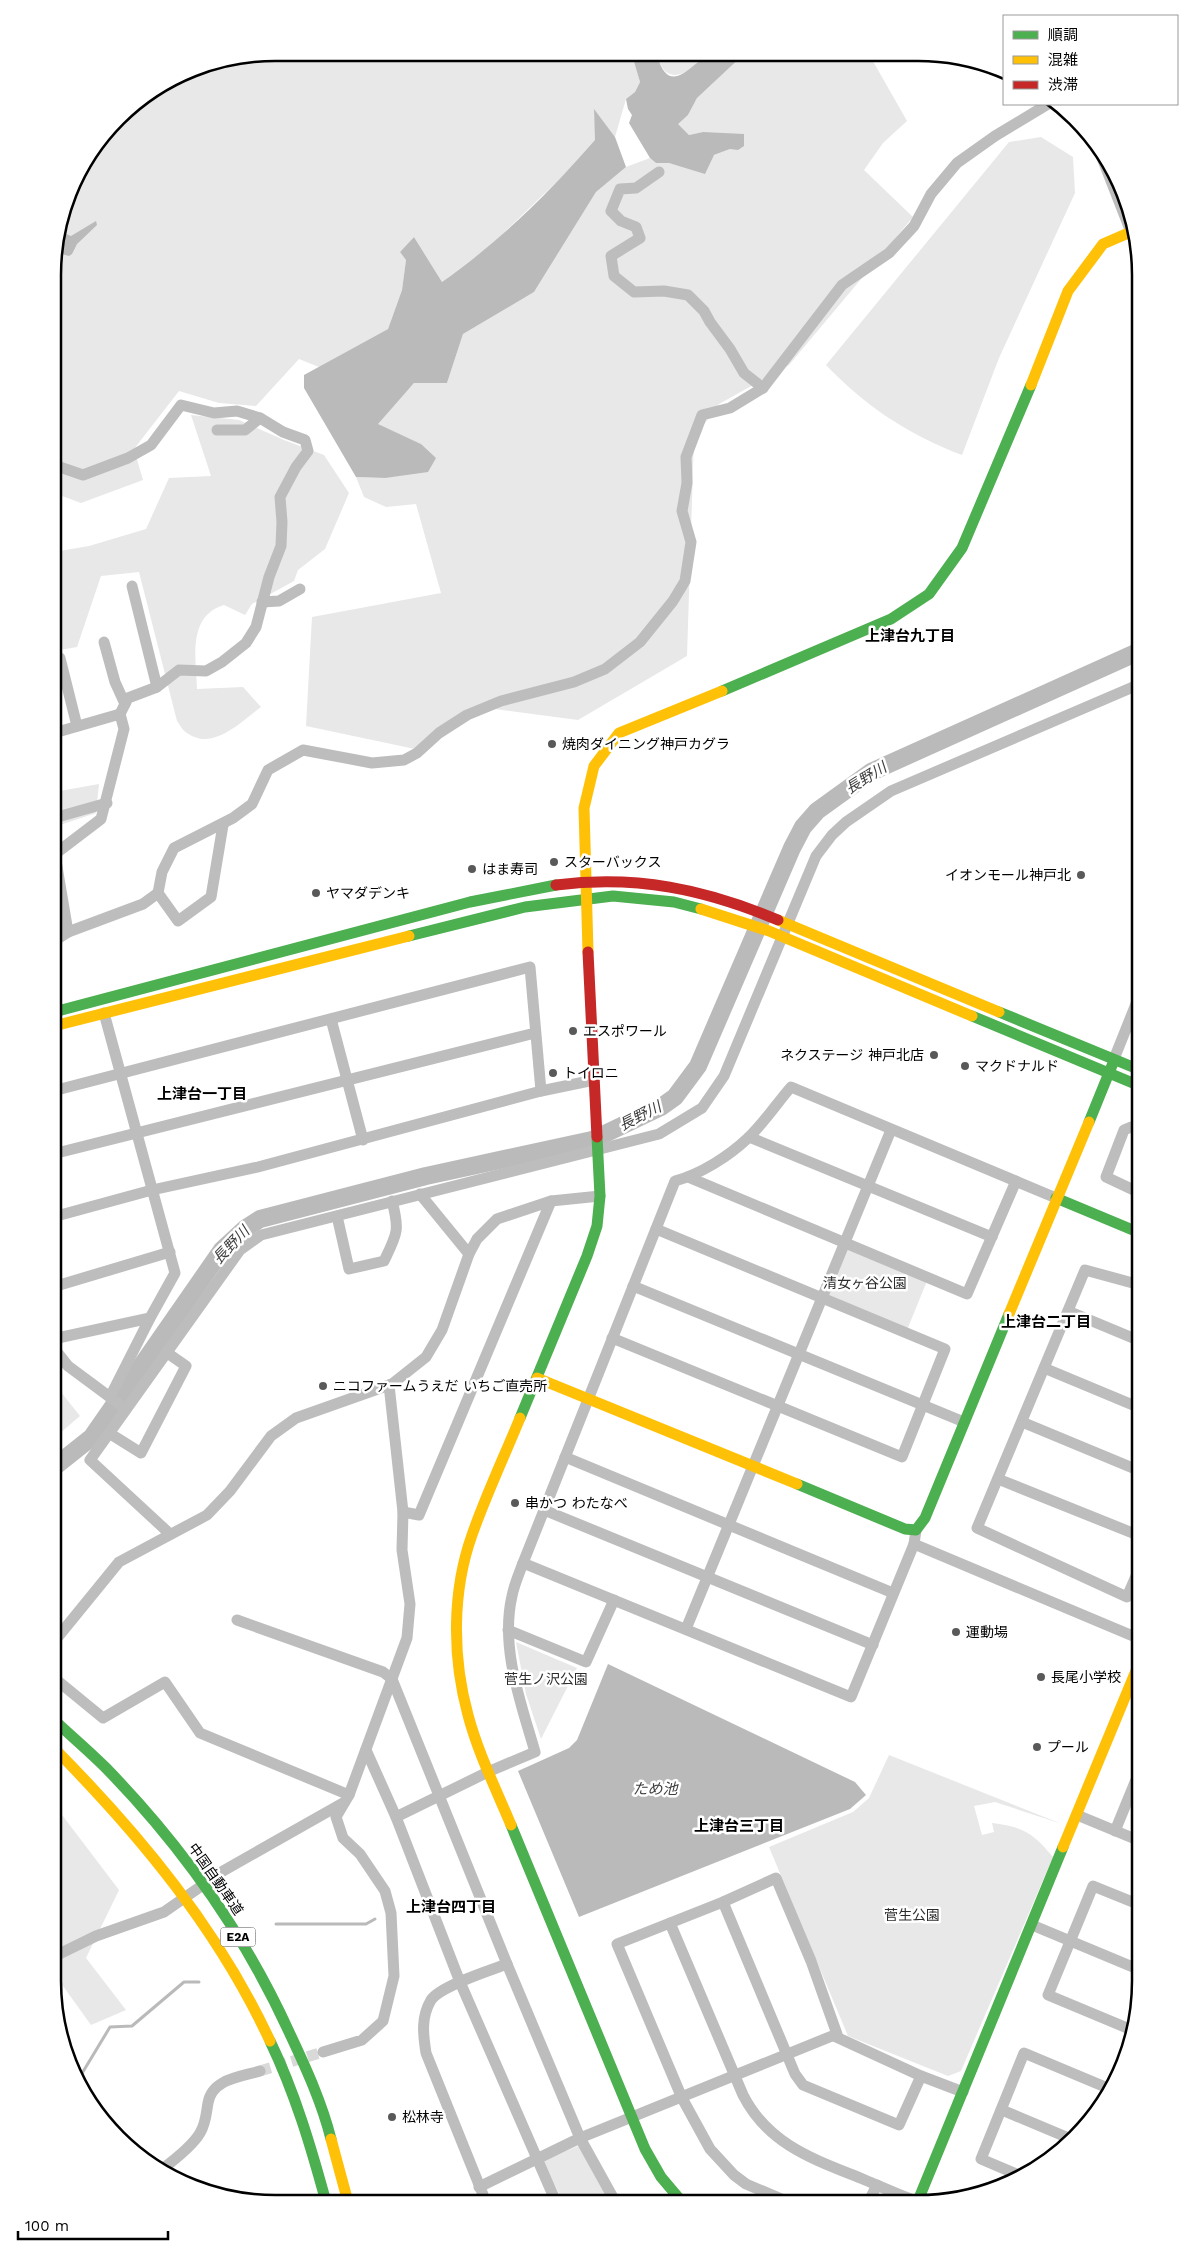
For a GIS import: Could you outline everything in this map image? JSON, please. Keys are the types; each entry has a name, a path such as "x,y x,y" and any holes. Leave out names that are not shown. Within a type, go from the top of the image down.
{"main road":[{"path":"676,2195 661,2177 645,2149 471,1726 459,1674 456,1638 462,1568 472,1535 593,1241 598,1216 599,1192 585,883 584,808 594,766 620,733 891,619 929,594 962,548 1042,360 1068,291 1103,244 1128,233"},
{"path":"61,1010 484,899 561,885 646,883 706,895 768,916 879,960 1132,1067"},
{"path":"61,1024 525,907 613,896 674,902 702,908 769,931 1132,1082"},
{"path":"537,1378 905,1528 916,1530 925,1518 1114,1059"},
{"path":"1056,1198 1132,1230"},
{"path":"922,2195 962,2092 1132,1681"},
{"name":"中国自動車道","path":"61,1727 148,1814 186,1860 252,1959 280,2013 305,2068 326,2124 346,2195"},
{"name":"E2A","path":"61,1756 92,1785 131,1827 201,1918 232,1969 259,2018 284,2072 305,2130 324,2195"}],"street":[{"path":"61,936 68,932 143,904 158,893 162,872 174,848 222,825 252,804 268,770 303,750 372,764 404,760 417,753 439,733 467,715 501,701 574,682 616,662 640,642 673,601 685,581 692,542 682,511 687,483 686,457 702,415 730,408 763,388 842,285 888,253 914,226 931,194 956,163 995,136 1046,105"},
{"path":"659,172 636,188 620,189 611,211 621,221 636,227 640,238 611,256 614,276 634,292 664,290 688,295 704,311 744,373 763,388"},
{"path":"61,467 84,475 128,458 150,445 181,405 214,413 237,411 260,418 283,432 305,440 308,451 296,467 280,498 281,546 269,577 256,626 246,643 222,662 206,671 179,670 157,687 128,698 122,709 61,731"},
{"path":"217,430 245,430 260,418"},
{"path":"132,586 157,687"},
{"path":"262,602 279,601 300,589"},
{"path":"61,847 101,819 107,804 113,766 124,729 122,709 104,642"},
{"path":"61,662 77,726"},
{"path":"170,1534 90,1460 240,1250 261,1235 659,1134 702,1108 724,1076 816,856 832,835 846,822 892,792 1132,687"},
{"path":"61,816 107,804"},
{"path":"158,893 178,921 211,897 222,825"},
{"path":"61,892 68,932"},
{"path":"61,1089 530,967 542,1091"},
{"path":"104,1013 175,1273 110,1397"},
{"path":"1114,1059 1132,1014"},
{"path":"331,1019 363,1140"},
{"path":"61,1152 535,1033"},
{"path":"61,1215 152,1190 258,1167 363,1140 542,1091 594,1080"},
{"path":"396,1817 490,1771 535,1752 511,1661 508,1630 512,1597 523,1563 675,1181 688,1177 726,1155 749,1137 791,1087 1056,1198"},
{"path":"1132,1129 1124,1130 1106,1177 1132,1189"},
{"path":"686,1630 892,1130"},
{"path":"749,1137 992,1237"},
{"path":"688,1177 967,1294 1016,1180"},
{"path":"61,1633 119,1562 207,1515 230,1491 271,1436 296,1418 389,1385 426,1357 442,1330 469,1254 477,1239 497,1219 550,1201 599,1192"},
{"path":"420,1194 469,1254"},
{"path":"337,1216 349,1268 384,1261 396,1236 398,1223 392,1201"},
{"path":"403,1512 419,1515 550,1201"},
{"path":"612,1338 902,1458 945,1349 656,1229"},
{"path":"61,1285 170,1252"},
{"path":"1132,1283 1086,1270 977,1528 1127,1597 1132,1585"},
{"path":"633,1286 964,1422"},
{"path":"1068,1311 1132,1338"},
{"path":"61,1337 150,1318"},
{"path":"109,1433 141,1453 186,1366 166,1352"},
{"path":"61,1357 68,1366 126,1409"},
{"path":"1044,1368 1132,1405"},
{"path":"323,2052 362,2040 383,2021 394,1976 391,1913 385,1891 360,1854 343,1838 336,1817 348,1798 407,1638 410,1604 402,1550 403,1512 389,1385"},
{"path":"1022,1422 1132,1469"},
{"path":"565,1457 893,1593"},
{"path":"998,1479 1132,1533"},
{"path":"544,1510 873,1645"},
{"path":"523,1563 851,1697 914,1544 916,1530"},
{"path":"914,1544 1132,1636"},
{"path":"508,1630 586,1662 614,1600"},
{"path":"237,1620 383,1672 392,1679 507,1964 580,2138 612,2195"},
{"path":"61,1684 103,1718 165,1682 200,1733 348,1798"},
{"path":"366,1750 396,1817 460,1982 553,2195"},
{"path":"1115,1831 1132,1791"},
{"path":"61,1953 96,1936 164,1912 223,1871 348,1798"},
{"path":"1077,1815 1132,1838"},
{"path":"479,2187 580,2138 633,2118 682,2098 735,2076 787,2054 834,2036 837,2034 811,1961 776,1878 723,1902 617,1944 682,2098 710,2149 734,2175 746,2184 771,2195"},
{"path":"1126,2028 1048,1995 1093,1886 1132,1902"},
{"path":"723,1902 795,2074 803,2085 899,2126 921,2076"},
{"path":"670,1923 735,2076 753,2113 766,2128 784,2143 824,2163 901,2195"},
{"path":"1032,1925 1132,1967"},
{"path":"483,2195 426,2053 423,2034 424,2016 432,1998 460,1982 507,1964"},
{"path":"834,2036 921,2076 962,2092"},
{"path":"1013,2173 981,2160 1024,2053 1104,2086"},
{"path":"166,2165 200,2134 206,2118 208,2101 215,2088 224,2081 260,2071"},
{"path":"1002,2110 1065,2136"},
{"path":"871,2195 876,2184"}],"green space":[{"path":"275,61 634,61 640,82 635,92 626,99 615,137 594,110 596,140 573,166 490,246 442,282 414,237 400,252 406,260 402,290 388,329 319,367 299,359 256,406 219,403 179,391 134,449 143,480 81,503 61,496 61,275 65,234 78,193 97,156 114,134 145,105 168,90 193,78 234,65 247,63"},
{"path":"659,61 701,61 687,71 673,75 661,66"},
{"path":"737,61 873,61 907,121 883,143 864,170 913,217 789,365 719,404 694,438 687,656 578,720 480,707 415,749 306,726 312,617 441,593 416,504 386,507 364,497 356,477 385,478 421,444 377,424 414,383 447,383 463,334 534,292 596,192 626,167 650,158 656,163 669,163 684,167 730,149 703,132 689,135 677,124 688,115 697,98"},
{"path":"1041,137 1073,157 1075,193 999,358 962,455 906,429 889,418 856,394 826,365 1009,142"},
{"path":"191,415 239,420 324,455 349,493 325,549 298,570 294,581 252,604 245,615 224,605 212,611 204,619 196,640 197,689 243,687 261,707 227,732 207,739 197,738 187,733 177,721 139,572 101,576 77,647 61,650 61,551 89,546 146,529 169,478 211,476"},
{"path":"99,784 96,813 61,825 61,791"},
{"name":"清女ヶ谷公園","path":"846,1246 927,1281 907,1330 825,1295"},
{"path":"61,1392 80,1416 61,1432"},
{"name":"菅生ノ沢公園","path":"516,1642 577,1668 541,1739 526,1694"},
{"name":"菅生公園","path":"889,1755 1062,1824 995,1802 974,1806 982,1835 994,1832 992,1823 1020,1829 1040,1842 1053,1857 961,2071 948,2076 848,2036 769,1847 853,1812 869,1798"},
{"path":"61,1814 119,1890 86,1958 126,2010 91,2025 61,1983"},
{"path":"578,2146 581,2148 607,2195 560,2195 543,2161"}],"water":[{"path":"634,61 659,61 662,69 669,75 675,76 682,74 700,61 737,61 697,98 688,115 678,124 689,135 703,132 744,134 744,146 738,150 730,149 714,155 705,174 669,163 656,163 650,158 629,123 632,115 628,109 626,99 635,92 640,82"},
{"path":"594,109 615,137 626,167 596,192 534,292 463,334 447,383 414,383 378,424 421,444 436,458 428,472 385,478 356,477 304,388 304,375 388,329 402,290 406,260 400,252 414,237 442,282 504,233 560,178 595,140"},
{"path":"96,221 97,225 77,244 72,254 69,256 62,254 65,234 71,236"},
{"name":"ため池","path":"608,1664 855,1782 866,1795 850,1809 579,1917 518,1771 569,1748 577,1740"}],"waterway":[{"name":"長野川","path":"61,1462 92,1437 222,1250 246,1228 260,1219 426,1176 592,1140 661,1107 675,1097 698,1066 792,848 803,827 817,811 871,772 1132,655"},
{"path":"276,1924 366,1924 375,1919"},
{"path":"82,2073 110,2027 132,2026 184,1982 199,1982"}],"tunnel":[{"path":"260,2071 323,2052"}],"traffic: fast":[{"path":"722,691 891,619 929,594 962,548 1031,385"},
{"path":"61,1010 470,902 556,885"},
{"path":"409,936 525,907 613,896 674,902 701,909"},
{"path":"999,1012 1132,1067"},
{"path":"972,1016 1132,1083"},
{"path":"1089,1122 1113,1063"},
{"path":"520,1418 587,1256 597,1226 600,1196 597,1137"},
{"path":"1056,1198 1132,1230"},
{"path":"797,1484 905,1529 916,1530 925,1518 1009,1314"},
{"path":"61,1726 106,1768 134,1798 186,1860 210,1893 253,1962 272,1997 308,2073 331,2139"},
{"path":"511,1825 645,2149 661,2177 676,2195"},
{"path":"920,2195 1063,1847"},
{"path":"270,2041 302,2120 324,2195"}],"traffic: slow":[{"path":"1031,385 1068,291 1103,244 1128,233"},
{"path":"588,952 584,808 594,766 619,733 722,691"},
{"path":"701,909 769,931 972,1016"},
{"path":"778,920 999,1012"},
{"path":"61,1024 409,936"},
{"path":"1009,1314 1089,1122"},
{"path":"537,1378 797,1484"},
{"path":"511,1825 482,1757 468,1715 459,1670 457,1624 458,1601 465,1556 489,1491 520,1418"},
{"path":"1063,1847 1132,1680"},
{"path":"61,1755 116,1814 175,1885 226,1960 270,2041"},
{"path":"331,2139 346,2195"}],"traffic: jam":[{"path":"556,885 614,882 670,887 723,900 778,920"},
{"path":"588,952 597,1137"}],"place":[{"name":"焼肉ダイニング神戸カグラ","path":"552,744"},
{"name":"スターバックス","path":"554,862"},
{"name":"はま寿司","path":"472,869"},
{"name":"イオンモール神戸北","path":"1081,875"},
{"name":"ヤマダデンキ","path":"316,893"},
{"name":"エスポワール","path":"573,1031"},
{"name":"ネクステージ 神戸北店","path":"934,1055"},
{"name":"マクドナルド","path":"965,1066"},
{"name":"トイロニ","path":"553,1073"},
{"name":"ニコファームうえだ いちご直売所","path":"323,1386"},
{"name":"串かつ わたなべ","path":"515,1503"},
{"name":"運動場","path":"956,1632"},
{"name":"長尾小学校","path":"1041,1677"},
{"name":"プール","path":"1037,1747"},
{"name":"松林寺","path":"392,2117"}],"district":[{"name":"上津台九丁目","path":"910,636"},
{"name":"上津台一丁目","path":"202,1094"},
{"name":"上津台二丁目","path":"1046,1322"},
{"name":"上津台三丁目","path":"739,1826"},
{"name":"上津台四丁目","path":"451,1907"}]}
